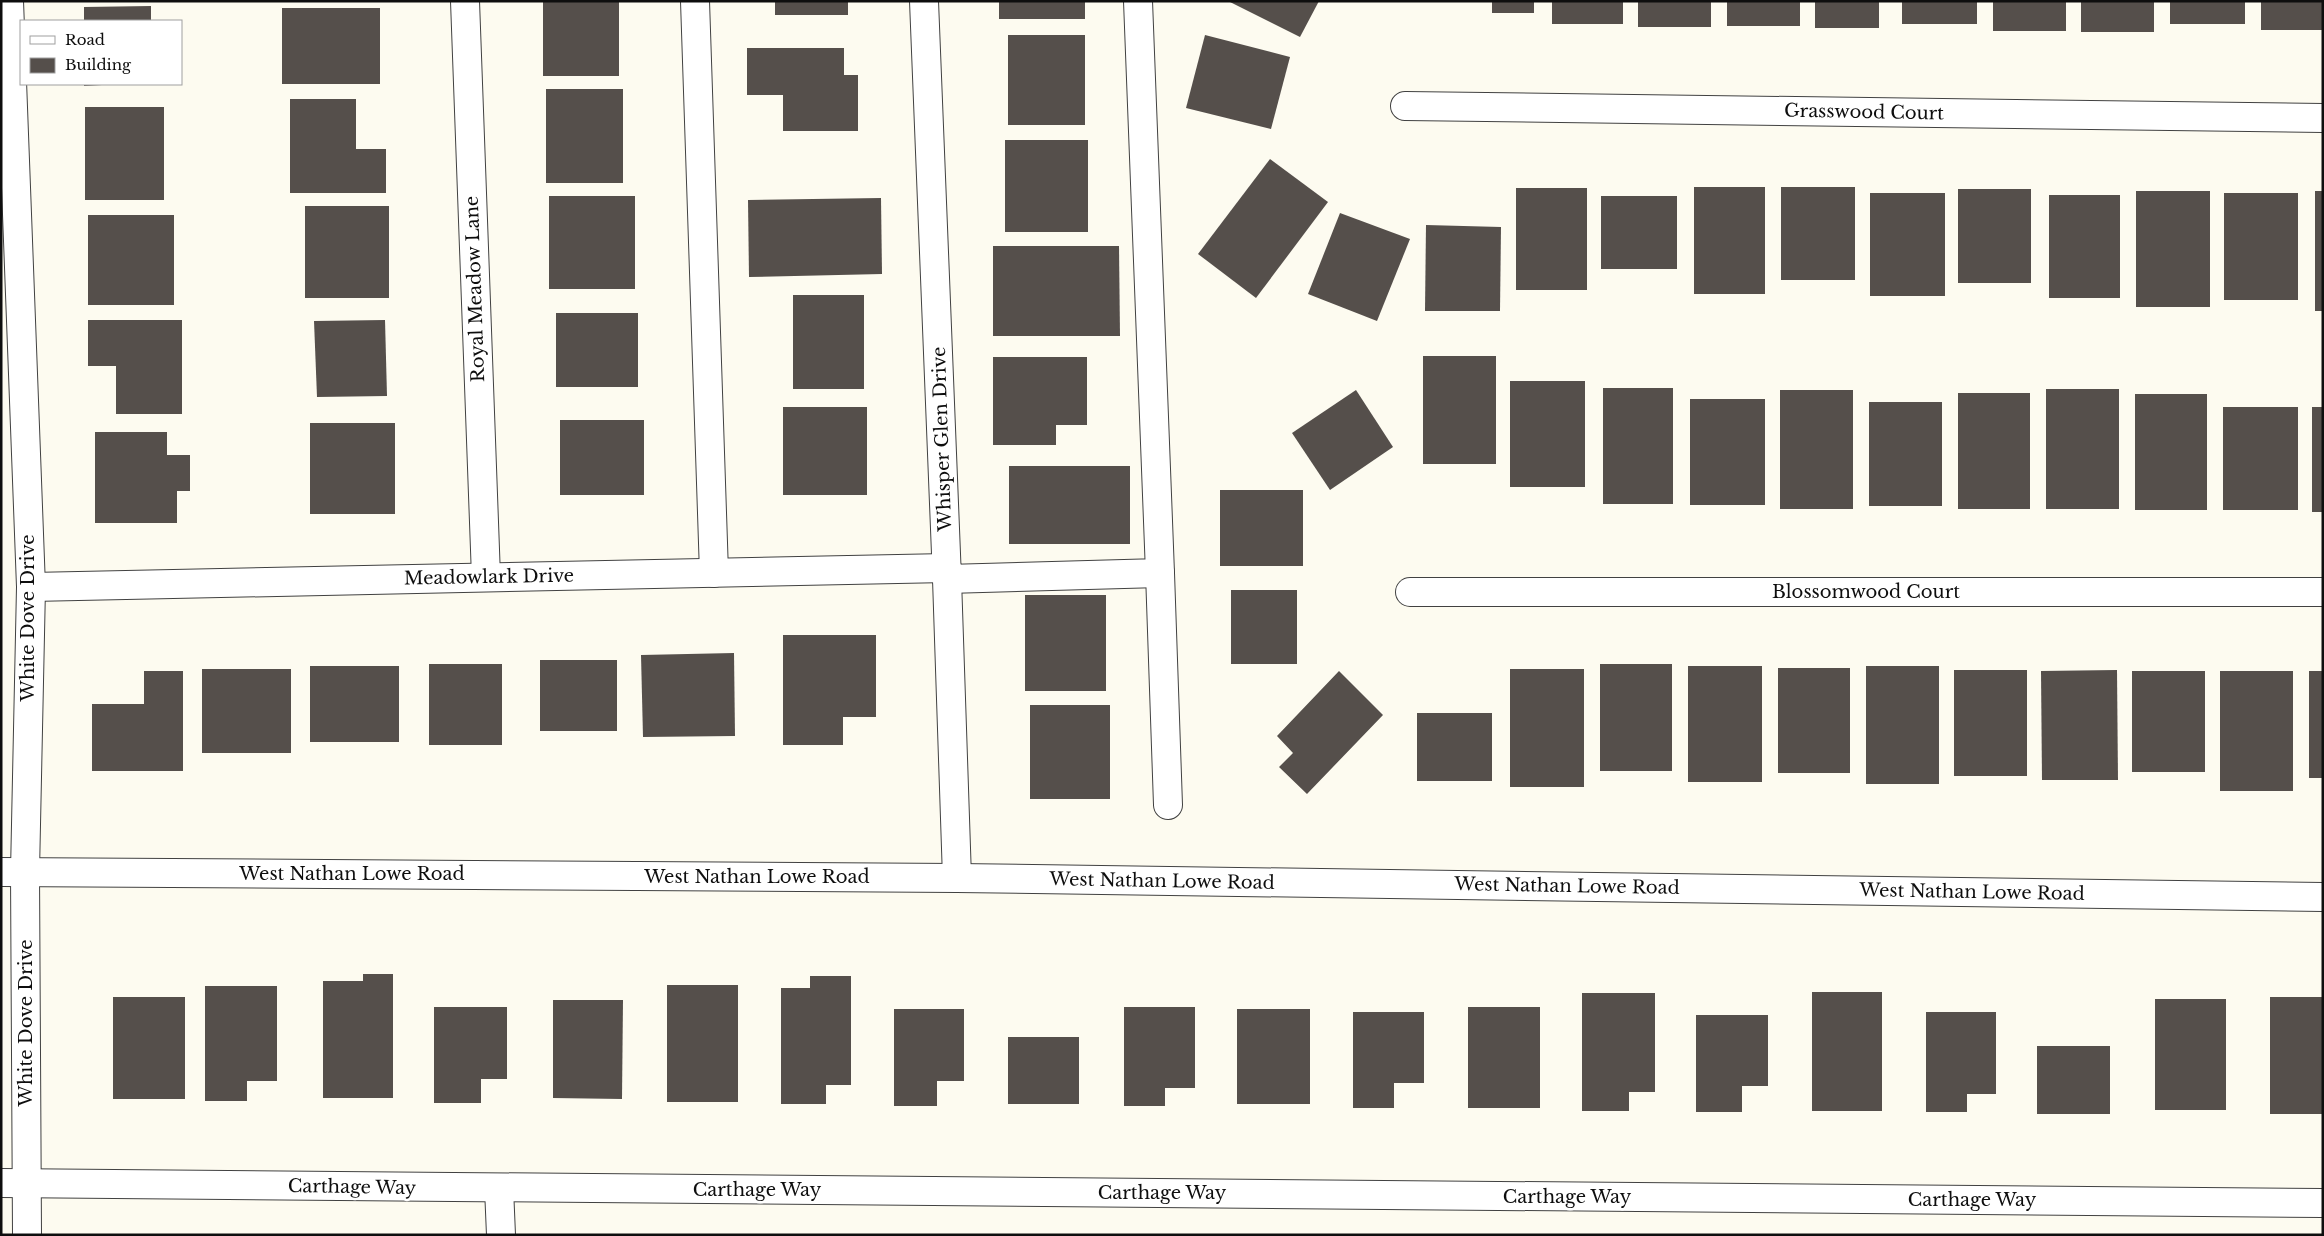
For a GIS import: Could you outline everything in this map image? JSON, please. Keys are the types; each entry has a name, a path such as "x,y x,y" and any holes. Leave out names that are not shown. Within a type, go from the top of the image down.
{"street":[{"name":"White Dove Drive","path":"9,1 31,587 13,872 14,1183 27,1235"},
{"name":"Royal Meadow Lane","path":"465,1 486,577"},
{"path":"695,1 714,573"},
{"name":"Whisper Glen Drive","path":"924,1 947,573 956,878"},
{"path":"1138,1 1168,805"},
{"name":"Grasswood Court","path":"1405,106 2323,118"},
{"name":"Meadowlark Drive","path":"31,587 714,573 1160,574"},
{"name":"Blossomwood Court","path":"1410,592 2323,592"},
{"name":"West Nathan Lowe Road","path":"13,872 956,878 2323,897"},
{"name":"Carthage Way","path":"14,1183 2323,1203"},
{"path":"499,1188 501,1235"}],"building":[{"path":"543,1 619,1 619,76 543,76"},
{"path":"775,1 848,1 848,15 775,15"},
{"path":"999,1 1085,1 1085,19 999,19"},
{"path":"1228,1 1319,1 1300,37"},
{"path":"1492,1 1534,1 1534,13 1492,13"},
{"path":"1552,1 1623,1 1623,24 1552,24"},
{"path":"1638,1 1711,1 1711,27 1638,27"},
{"path":"1727,1 1800,1 1800,26 1727,26"},
{"path":"1815,1 1879,1 1879,28 1815,28"},
{"path":"1902,1 1977,1 1977,24 1902,24"},
{"path":"1993,1 2066,1 2066,31 1993,31"},
{"path":"2081,1 2154,1 2154,32 2081,32"},
{"path":"2170,1 2245,1 2245,24 2170,24"},
{"path":"2261,1 2323,1 2323,30 2261,30"},
{"path":"151,6 151,20 84,20 84,7"},
{"path":"282,8 380,8 380,84 282,84"},
{"path":"1008,35 1085,35 1085,125 1008,125"},
{"path":"1205,35 1290,57 1271,129 1186,108"},
{"path":"747,48 844,48 844,75 858,75 858,131 783,131 783,95 747,95"},
{"path":"546,89 623,89 623,183 546,183"},
{"path":"290,99 356,99 356,149 386,149 386,193 290,193"},
{"path":"85,107 164,107 164,200 85,200"},
{"path":"1005,140 1088,140 1088,232 1005,232"},
{"path":"1270,159 1328,202 1256,298 1198,254"},
{"path":"1694,187 1765,187 1765,294 1694,294"},
{"path":"1781,187 1855,187 1855,280 1781,280"},
{"path":"1516,188 1587,188 1587,290 1516,290"},
{"path":"1958,189 2031,189 2031,283 1958,283"},
{"path":"2136,191 2210,191 2210,307 2136,307"},
{"path":"2315,191 2323,191 2323,311 2315,311"},
{"path":"1870,193 1945,193 1945,296 1870,296"},
{"path":"2224,193 2298,193 2298,300 2224,300"},
{"path":"2049,195 2120,195 2120,298 2049,298"},
{"path":"549,196 635,196 635,289 549,289"},
{"path":"1601,196 1677,196 1677,269 1601,269"},
{"path":"881,198 882,274 749,277 748,200"},
{"path":"305,206 389,206 389,298 305,298"},
{"path":"1340,213 1410,239 1377,321 1308,294"},
{"path":"88,215 174,215 174,305 88,305"},
{"path":"1426,225 1501,227 1500,311 1425,311"},
{"path":"993,246 1119,246 1120,336 993,336"},
{"path":"793,295 864,295 864,389 793,389"},
{"path":"556,313 638,313 638,387 556,387"},
{"path":"88,320 182,320 182,414 116,414 116,366 88,366"},
{"path":"385,320 387,396 317,397 314,321"},
{"path":"1423,356 1496,356 1496,464 1423,464"},
{"path":"993,357 1087,357 1087,425 1056,425 1056,445 993,445"},
{"path":"1510,381 1585,381 1585,487 1510,487"},
{"path":"1603,388 1673,388 1673,504 1603,504"},
{"path":"2046,389 2119,389 2119,509 2046,509"},
{"path":"1356,390 1393,447 1330,490 1292,433"},
{"path":"1780,390 1853,390 1853,509 1780,509"},
{"path":"1958,393 2030,393 2030,509 1958,509"},
{"path":"2135,394 2207,394 2207,510 2135,510"},
{"path":"1690,399 1765,399 1765,505 1690,505"},
{"path":"1869,402 1942,402 1942,506 1869,506"},
{"path":"783,407 867,407 867,495 783,495"},
{"path":"2223,407 2298,407 2298,510 2223,510"},
{"path":"2312,407 2323,407 2323,512 2312,512"},
{"path":"560,420 644,420 644,495 560,495"},
{"path":"310,423 395,423 395,514 310,514"},
{"path":"95,432 167,432 167,455 190,455 190,491 177,491 177,523 95,523"},
{"path":"1009,466 1130,466 1130,544 1009,544"},
{"path":"1220,490 1303,490 1303,566 1220,566"},
{"path":"1231,590 1297,590 1297,664 1231,664"},
{"path":"1025,595 1106,595 1106,691 1025,691"},
{"path":"783,635 876,635 876,717 843,717 843,745 783,745"},
{"path":"734,653 735,736 643,737 641,655"},
{"path":"540,660 617,660 617,731 540,731"},
{"path":"429,664 502,664 502,745 429,745"},
{"path":"1600,664 1672,664 1672,771 1600,771"},
{"path":"310,666 399,666 399,742 310,742"},
{"path":"1688,666 1762,666 1762,782 1688,782"},
{"path":"1866,666 1939,666 1939,784 1866,784"},
{"path":"1778,668 1850,668 1850,773 1778,773"},
{"path":"202,669 291,669 291,753 202,753"},
{"path":"1510,669 1584,669 1584,787 1510,787"},
{"path":"1954,670 2027,670 2027,776 1954,776"},
{"path":"2117,670 2118,780 2042,780 2041,671"},
{"path":"144,671 183,671 183,771 92,771 92,704 144,704"},
{"path":"1339,671 1383,715 1307,794 1279,767 1293,753 1277,736"},
{"path":"2132,671 2205,671 2205,772 2132,772"},
{"path":"2220,671 2293,671 2293,791 2220,791"},
{"path":"2309,671 2323,671 2323,778 2309,778"},
{"path":"1030,705 1110,705 1110,799 1030,799"},
{"path":"1417,713 1492,713 1492,781 1417,781"},
{"path":"363,974 393,974 393,1098 323,1098 323,981 363,981"},
{"path":"810,976 851,976 851,1085 826,1085 826,1104 781,1104 781,988 810,988"},
{"path":"667,985 738,985 738,1102 667,1102"},
{"path":"205,986 277,986 277,1081 247,1081 247,1101 205,1101"},
{"path":"1812,992 1882,992 1882,1111 1812,1111"},
{"path":"1582,993 1655,993 1655,1092 1629,1092 1629,1111 1582,1111"},
{"path":"113,997 185,997 185,1099 113,1099"},
{"path":"2270,997 2323,997 2323,1114 2270,1114"},
{"path":"2155,999 2226,999 2226,1110 2155,1110"},
{"path":"553,1000 623,1000 622,1099 553,1098"},
{"path":"434,1007 507,1007 507,1079 481,1079 481,1103 434,1103"},
{"path":"1124,1007 1195,1007 1195,1088 1165,1088 1165,1106 1124,1106"},
{"path":"1468,1007 1540,1007 1540,1108 1468,1108"},
{"path":"894,1009 964,1009 964,1081 937,1081 937,1106 894,1106"},
{"path":"1237,1009 1310,1009 1310,1104 1237,1104"},
{"path":"1353,1012 1424,1012 1424,1083 1394,1083 1394,1108 1353,1108"},
{"path":"1926,1012 1996,1012 1996,1094 1967,1094 1967,1112 1926,1112"},
{"path":"1696,1015 1768,1015 1768,1086 1742,1086 1742,1112 1696,1112"},
{"path":"1008,1037 1079,1037 1079,1104 1008,1104"},
{"path":"2037,1046 2110,1046 2110,1114 2037,1114"}]}
